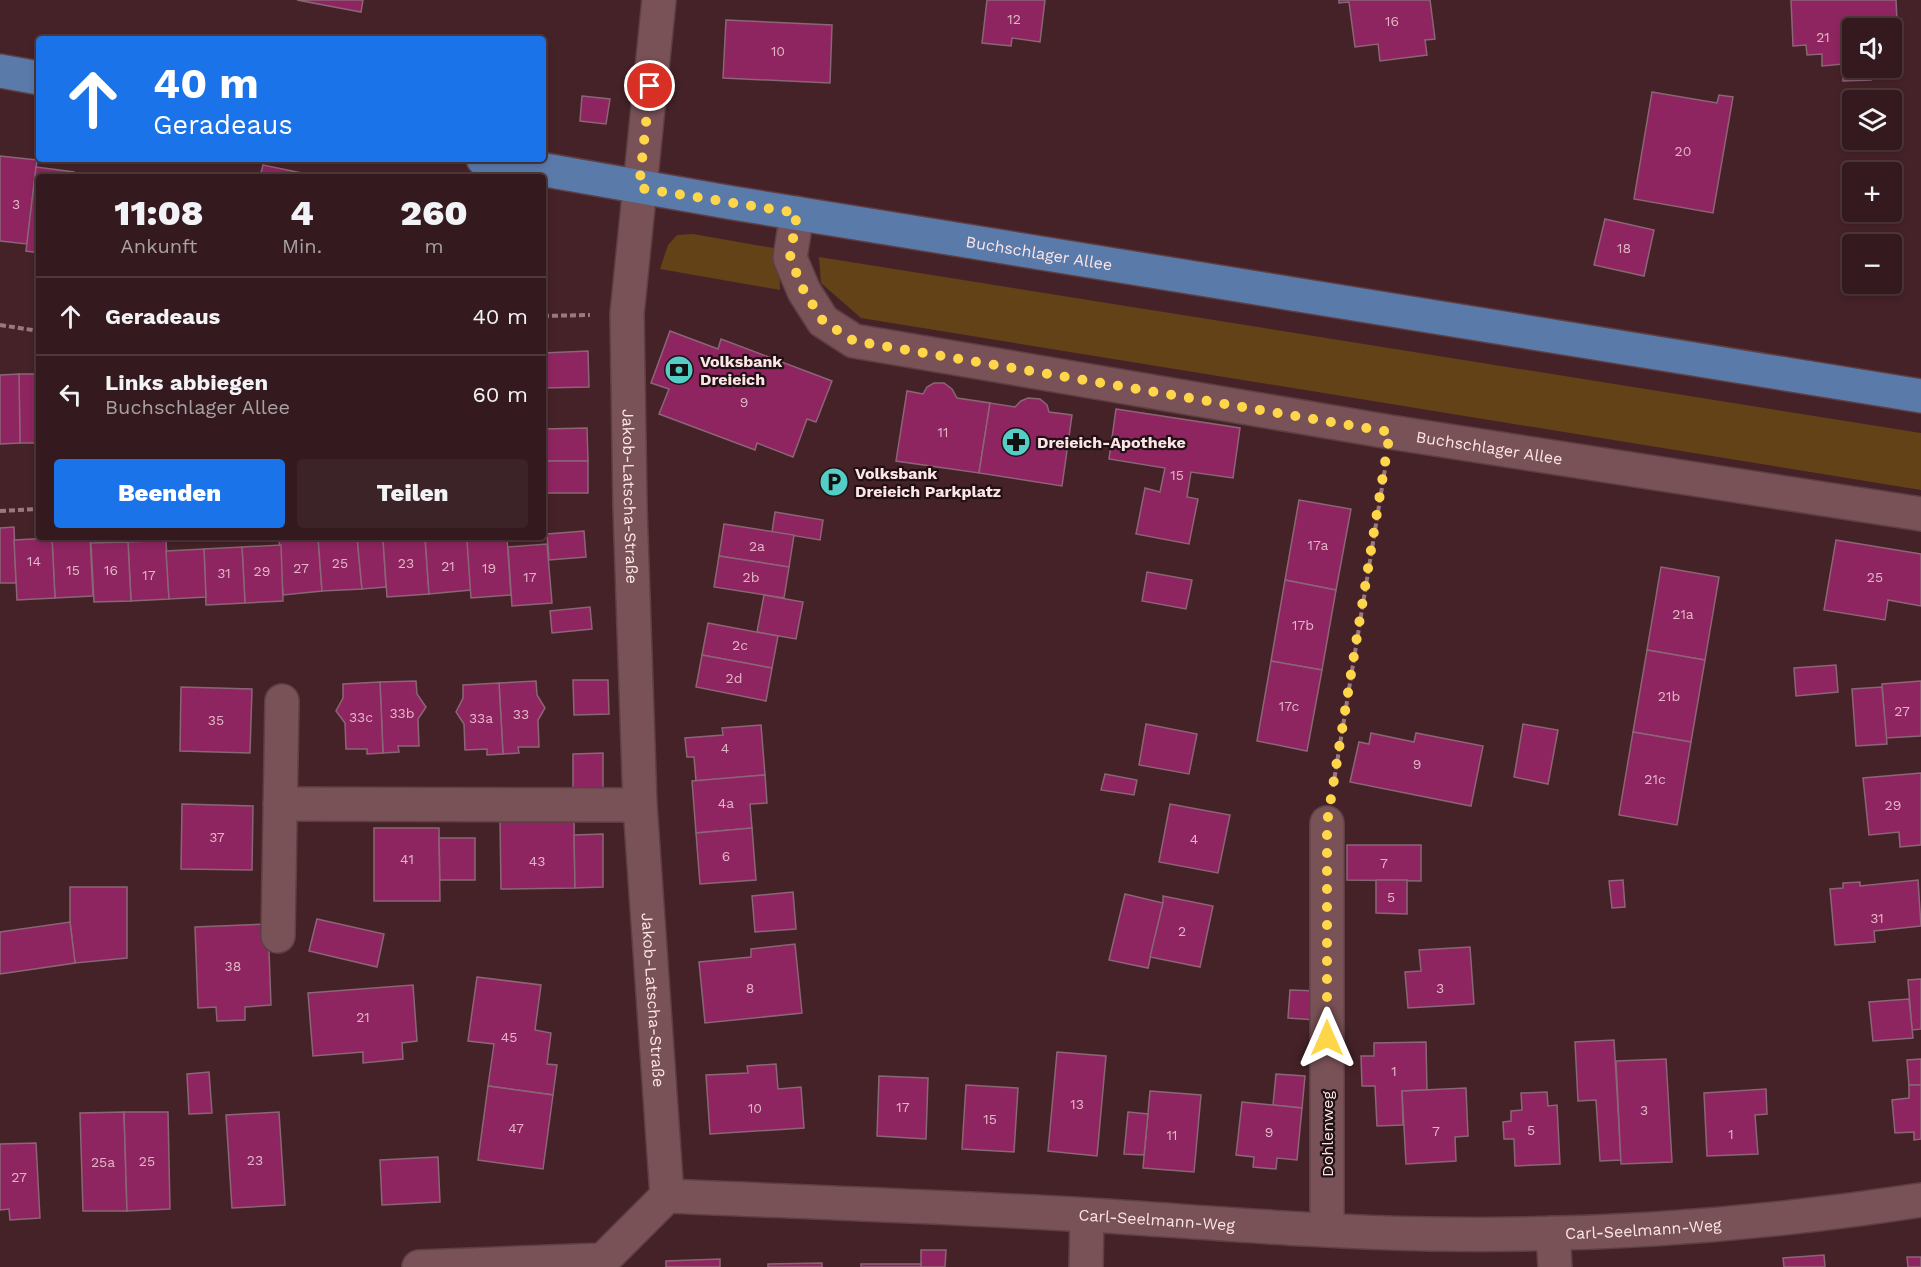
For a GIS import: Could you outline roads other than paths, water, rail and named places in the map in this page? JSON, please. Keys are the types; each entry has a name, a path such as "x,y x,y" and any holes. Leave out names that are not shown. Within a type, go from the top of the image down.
{"main road":[{"path":"0,71 36,77"},
{"name":"Buchschlager Allee","path":"499,162 639,188 1921,396"}],"street":[{"name":"Jakob-Latscha-Straße","path":"659,0 627,314 630,519 640,805 667,1196"},
{"name":"Buchschlager Allee","path":"797,213 790,258 804,291 823,321 854,341 1390,432 1921,514"},
{"path":"278,936 282,701"},
{"path":"280,804 640,805"},
{"name":"Dohlenweg","path":"1327,823 1327,1230"},
{"path":"419,1267 603,1264 667,1196"},
{"name":"Carl-Seelmann-Weg","path":"667,1196 1087,1215 1431,1234 1553,1233 1669,1227 1821,1214 1921,1200"},
{"path":"1086,1267 1087,1215"},
{"path":"1553,1233 1555,1267"}],"place":[{"name":"Volksbank Dreieich","path":"679,370"},
{"name":"Dreieich-Apotheke","path":"1016,442"},
{"name":"Volksbank Dreieich Parkplatz","path":"834,482"}]}
